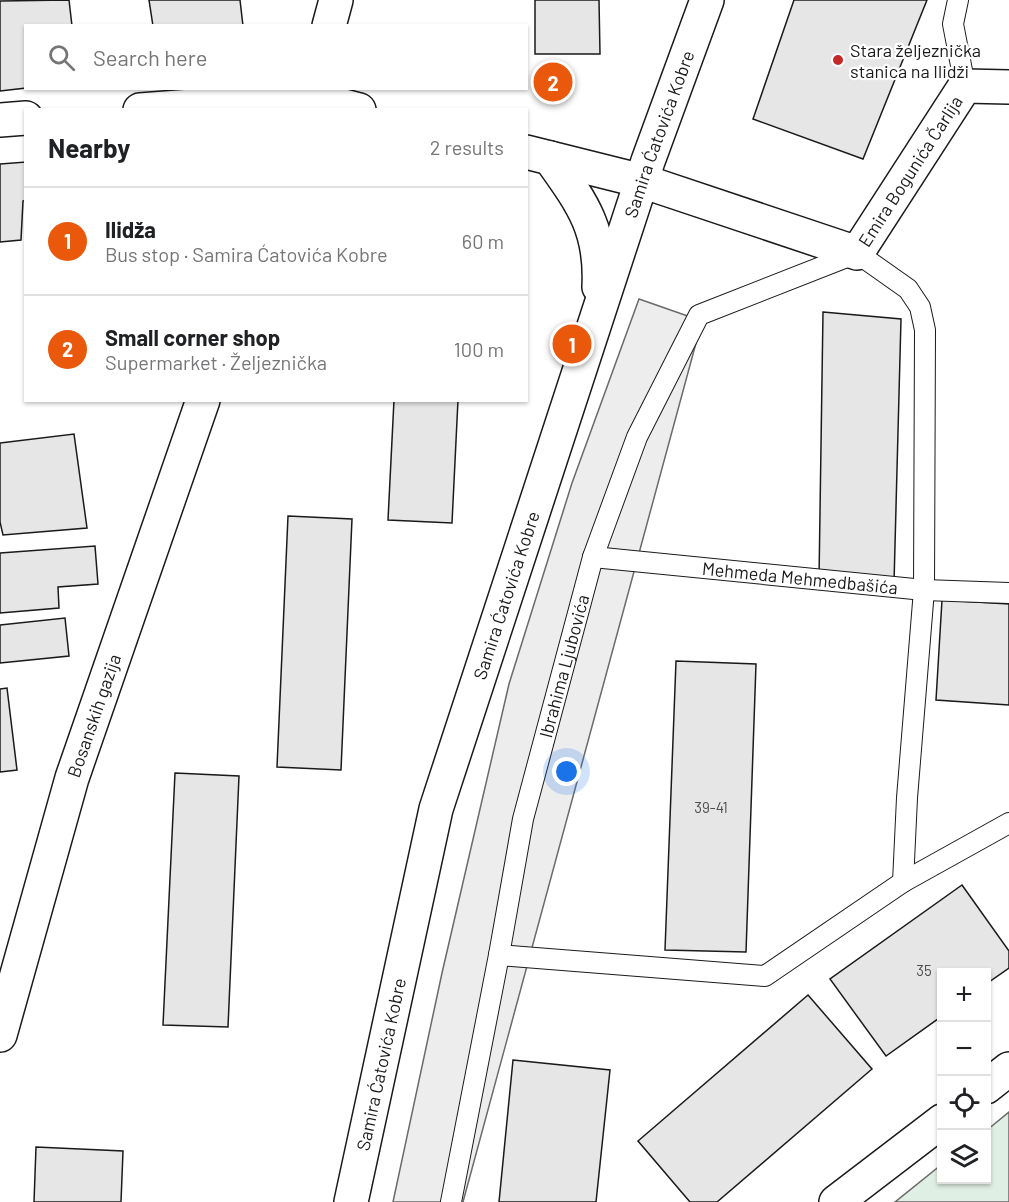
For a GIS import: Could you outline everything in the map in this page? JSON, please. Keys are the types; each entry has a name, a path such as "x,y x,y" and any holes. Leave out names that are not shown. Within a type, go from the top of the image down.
{"street":[{"path":"330,24 336,0"},
{"name":"Samira Ćatovića Kobre","path":"351,1202 436,809 642,181 707,0"},
{"name":"Emira Bogunića Čarlija","path":"538,155 642,181 857,254 965,86 1009,87"},
{"path":"168,108 308,98 350,108"},
{"path":"0,120 24,118"},
{"path":"538,155 580,200 592,224 600,261 598,313"},
{"name":"Bosanskih gazija","path":"0,1035 72,778 202,402"},
{"path":"991,1083 1009,1069"},
{"path":"836,1202 937,1125"}],"lane":[{"path":"958,0 954,24 965,86"},
{"path":"857,254 908,289 920,307 925,330 924,590 907,798 903,882"},
{"name":"Ibrahima Ljubovića","path":"451,1202 523,819 593,557 637,437 699,315 857,254"},
{"name":"Mehmeda Mehmedbašića","path":"593,557 924,590 1009,593"},
{"path":"499,955 765,976 903,882 1009,823"}],"green space":[{"path":"1009,1112 1009,1202 895,1202 937,1168 937,1184 991,1184 991,1127"}],"shaded area":[{"path":"639,299 702,321 463,1202 393,1202 442,973 509,684 572,483"}],"building":[{"path":"69,0 72,24 24,24 24,88 0,91 0,1"},
{"path":"149,0 240,0 243,24 153,24"},
{"path":"535,0 599,0 600,54 535,54"},
{"name":"Stara željeznička stanica na Ilidži","path":"794,0 927,0 863,159 753,119"},
{"path":"24,162 21,240 0,242 0,164"},
{"path":"823,312 901,319 894,583 819,579"},
{"path":"394,402 458,402 452,523 388,520"},
{"path":"74,434 87,528 3,535 0,522 0,443"},
{"path":"288,516 352,519 341,770 277,767"},
{"path":"95,546 98,584 58,587 59,608 0,613 0,553"},
{"path":"942,600 1009,604 1009,705 936,700"},
{"path":"65,618 69,656 0,663 0,625"},
{"path":"676,661 756,664 746,952 665,950"},
{"path":"7,688 17,770 0,772 0,689"},
{"path":"175,773 239,776 228,1027 163,1025"},
{"path":"962,885 1009,951 1009,968 991,981 991,968 937,968 937,1020 886,1056 830,979"},
{"path":"808,995 872,1069 717,1202 690,1202 638,1141"},
{"path":"513,1060 610,1070 596,1202 499,1202"},
{"path":"36,1147 123,1151 121,1202 34,1202"}],"place":[{"name":"Stara željeznička stanica na Ilidži","path":"838,60"},
{"name":"Small corner shop","path":"553,82"},
{"name":"Ilidža","path":"572,344"}]}
